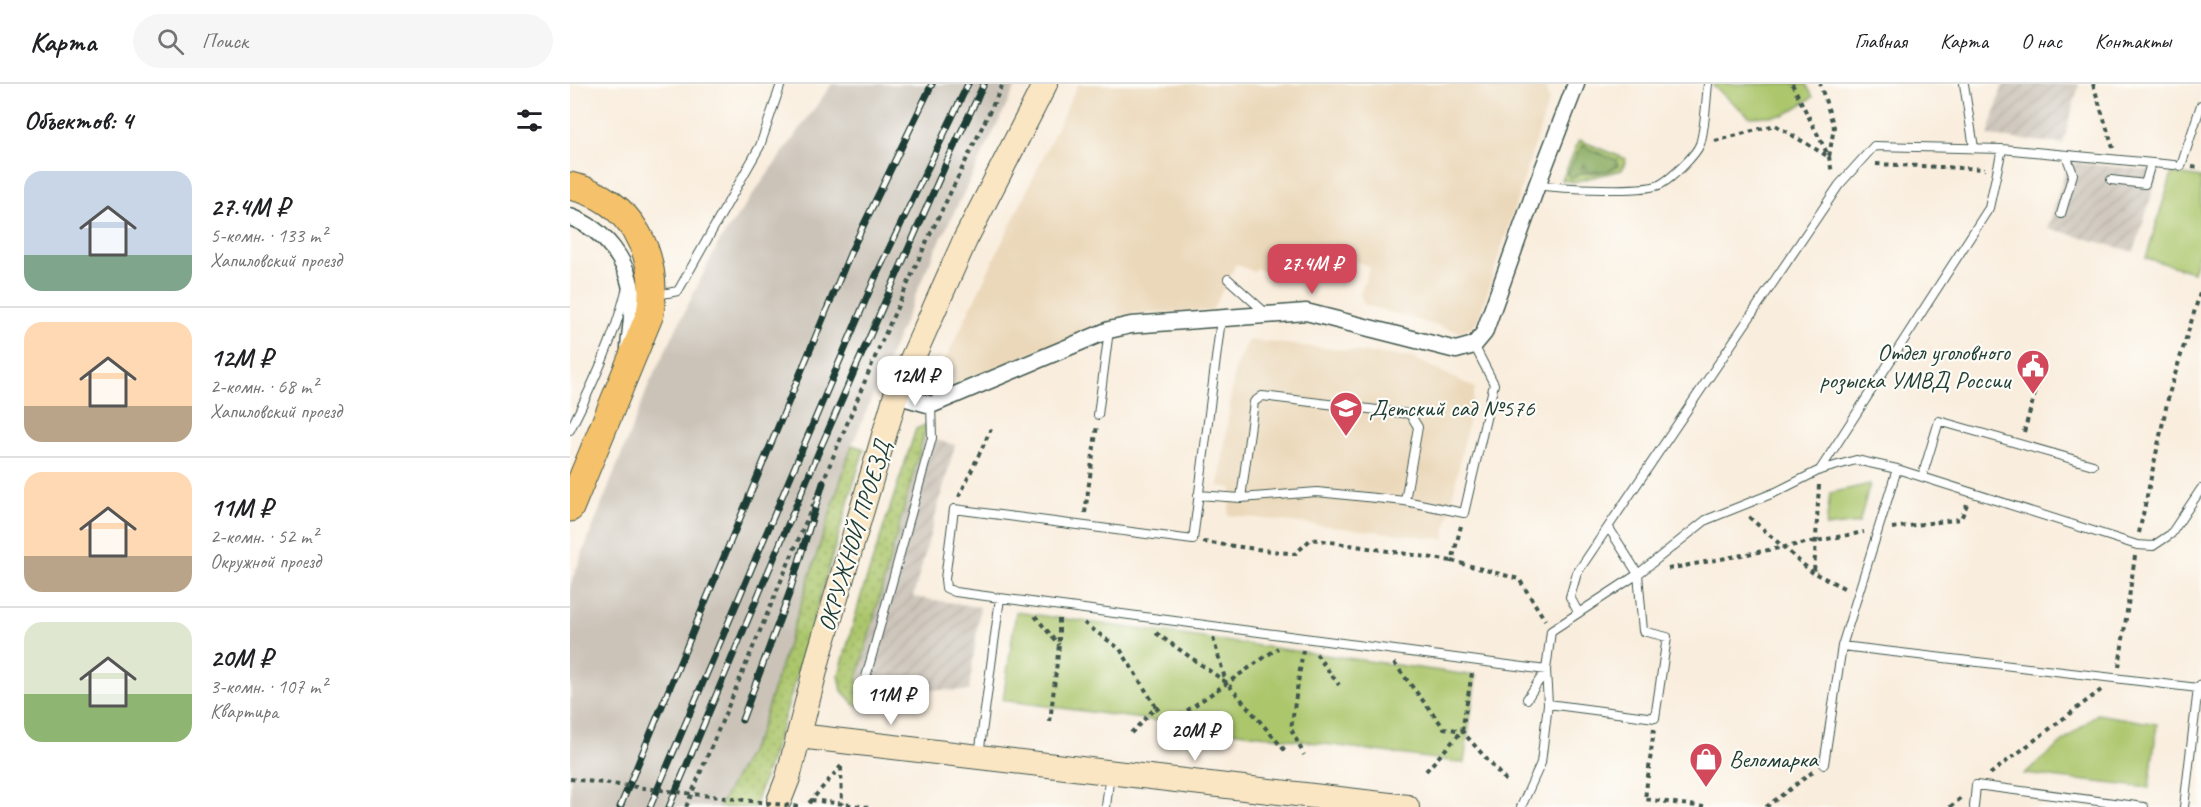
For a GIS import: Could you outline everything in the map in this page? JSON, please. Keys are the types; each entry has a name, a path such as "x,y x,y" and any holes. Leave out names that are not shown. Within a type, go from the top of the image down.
{"main road":[{"path":"570,186 607,201 633,227 643,243 653,278 650,314 570,508"}],"street":[{"name":"ОКРУЖНОЙ ПРОЕЗД","path":"790,804 788,778 819,655 897,395 944,284 1045,84"},
{"path":"897,395 931,405 1109,330 1131,325 1306,312 1456,350 1474,345 1484,333 1576,84"},
{"path":"570,218 591,228 604,238 615,250 629,279 633,312 626,375"},
{"path":"800,736 1407,807"}],"lane":[{"path":"653,296 678,291 760,146 781,84"},
{"path":"1537,185 1571,188 1631,188 1660,185 1688,160 1700,145 1708,84"},
{"path":"1964,84 1974,148"},
{"path":"1578,612 1570,597 1577,573 1839,185 1874,146 2002,149 2177,166 2201,105"},
{"path":"1820,470 1989,207 2002,149"},
{"path":"2061,214 2073,174 2066,155"},
{"path":"2111,180 2145,184 2151,163"},
{"path":"570,430 621,313 629,279"},
{"path":"1228,279 1269,315"},
{"path":"1221,320 1192,540 954,509 945,579 946,588 956,592 1546,670"},
{"path":"1098,415 1109,330"},
{"path":"1198,495 1241,498 1317,492 1404,501 1464,513 1494,384 1474,345"},
{"path":"1241,498 1254,402 1262,396 1410,414 1418,427 1404,501"},
{"path":"866,677 932,438 931,405"},
{"path":"1922,477 1939,421 2093,465"},
{"path":"1521,807 1541,763 1548,704 1546,670 1551,632 1638,574 1706,520 1776,492 1820,470 1856,460 1897,469 2137,544 2153,546 2171,534 2201,489"},
{"path":"1824,764 1842,646 1897,469"},
{"path":"1548,704 1655,718 1667,637 1643,631 1638,574 1609,528"},
{"path":"978,758 1000,598"},
{"path":"1842,646 2200,686 2184,807"},
{"path":"1527,699 1546,670"},
{"path":"1106,807 1110,773"},
{"path":"1974,807 1976,785 2144,807"}],"path":[{"path":"686,807 878,350 964,162 1004,84"},
{"path":"1792,84 1829,157 1833,178 1839,185"},
{"path":"1820,84 1834,127 1829,157"},
{"path":"2093,84 2117,160"},
{"path":"1700,145 1775,126 1829,157"},
{"path":"1868,164 1989,169 1987,178"},
{"path":"1976,785 2118,678 2137,544 2169,394 2201,290"},
{"path":"2020,444 2044,362"},
{"path":"1084,526 1098,415"},
{"path":"954,509 991,429"},
{"path":"1814,573 1819,489"},
{"path":"1638,574 1816,540 1961,519 1972,492"},
{"path":"1452,561 1464,513"},
{"path":"1751,519 1814,573 1858,595"},
{"path":"1192,540 1295,554 1311,539 1452,561 1519,579 1540,609 1551,632"},
{"path":"1023,601 1059,645"},
{"path":"1050,722 1059,645 1060,606"},
{"path":"1060,606 1120,649 1156,707 1169,723 1167,737"},
{"path":"1129,615 1227,683 1287,753"},
{"path":"1209,626 1227,683"},
{"path":"1169,723 1295,637"},
{"path":"1305,638 1339,685"},
{"path":"1304,755 1291,729 1305,638"},
{"path":"1383,649 1444,728 1462,731 1506,781"},
{"path":"1426,771 1462,731 1474,661"},
{"path":"1131,733 1156,707"},
{"path":"1655,718 1645,799 1704,807"},
{"path":"1766,807 1824,764"},
{"path":"842,804 840,766 810,802 868,807"},
{"path":"570,779 790,804"}],"shaded area":[{"path":"832,84 1017,84 927,268 852,445 759,734 719,807 570,807 570,585 650,382 719,242"},
{"path":"1078,84 1545,84 1549,101 1480,315 1473,326 1459,332 1365,305 1360,295 1370,267 1338,254 1325,281 1290,266 1283,280 1256,268 1254,272 1236,264 1212,311 1134,313 956,383 944,363"},
{"path":"2003,84 2079,84 2063,144 1988,136"},
{"path":"2068,162 2159,171 2134,252 2048,228"},
{"name":"Детский сад №576","path":"1248,340 1411,357 1475,388 1444,539 1228,515 1232,488 1219,486 1235,367"},
{"path":"925,437 955,445 913,597 980,607 969,691 860,687 860,672"}],"green space":[{"path":"1714,84 1806,84 1813,97 1785,115 1750,117 1713,86"},
{"path":"1579,140 1626,159 1622,170 1573,182 1562,180","holes":["1591,150 1603,154 1611,170 1597,173 1568,173 1573,163"]},
{"path":"1584,145 1616,160 1618,166 1605,171 1590,171 1571,179 1567,173"},
{"path":"2172,173 2201,178 2201,246 2193,272 2146,258"},
{"path":"927,424 858,676 859,693 868,709 855,705 842,691 839,675 861,596 916,429"},
{"path":"852,445 864,449 781,729 754,807 719,807 759,734"},
{"path":"1870,484 1859,523 1826,527 1830,493"},
{"path":"1016,612 1476,676 1464,763 1003,700"},
{"path":"2097,714 2157,724 2149,788 2024,774"}],"railway":[{"path":"620,807 852,249 932,84"},
{"path":"650,807 875,278 968,84"},
{"path":"669,807 819,451 948,159 984,84"},
{"path":"742,720 789,594 823,483"}],"place":[{"name":"Отдел уголовного розыска УМВД России","path":"2033,395"},
{"name":"Детский сад №576","path":"1346,437"},
{"name":"Веломарка","path":"1706,788"}]}
